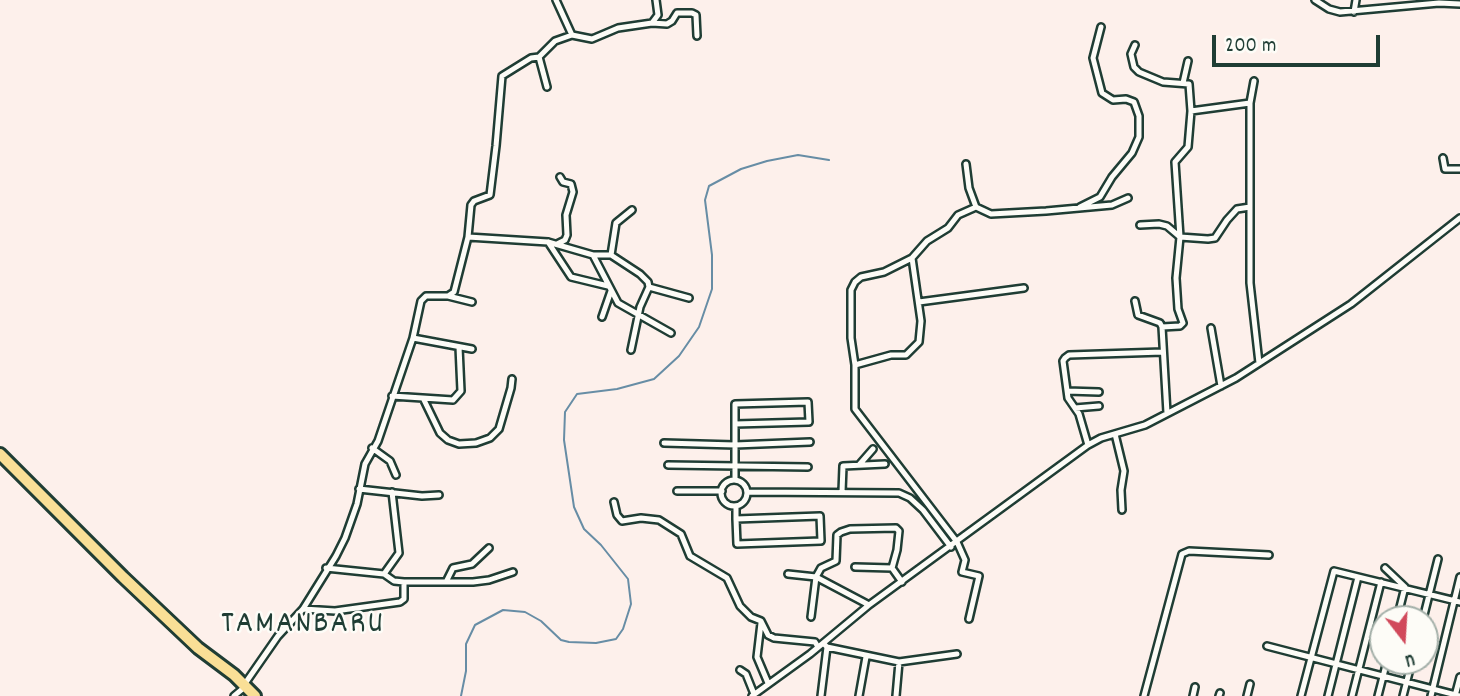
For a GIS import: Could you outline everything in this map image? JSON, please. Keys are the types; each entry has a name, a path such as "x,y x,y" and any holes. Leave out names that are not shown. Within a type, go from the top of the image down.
{"highway":[{"path":"0,454 160,612 255,696"}],"street":[{"path":"556,0 572,35"},
{"path":"652,23 658,15 656,0"},
{"path":"1315,0 1336,12 1439,3 1460,4"},
{"path":"1354,12 1356,0"},
{"path":"447,296 454,292 468,237 472,202 490,195 498,136 500,78 523,62 539,57 555,41 572,35 592,39 618,28 652,23 667,24 677,13 692,13 696,15 698,36"},
{"path":"1077,208 1100,197 1132,153 1139,137 1139,116 1134,102 1126,99 1113,100 1102,93 1093,58 1101,27"},
{"path":"1135,45 1131,54 1134,67 1139,72 1163,82 1189,83 1191,111 1188,147 1175,162 1180,237 1176,278 1178,309 1183,323 1180,326 1163,327"},
{"path":"539,57 547,87"},
{"path":"1183,83 1188,61"},
{"path":"1254,81 1250,103 1250,283 1259,363"},
{"path":"1191,111 1250,103"},
{"path":"1443,158 1445,169 1460,169"},
{"path":"966,164 969,188 976,206 991,214 1112,205 1128,198"},
{"path":"557,244 565,240 567,235 566,215 573,191 571,184 563,182 560,177"},
{"path":"969,619 979,579 976,574 962,572 965,560 957,542 855,409 855,365 850,307 851,290 861,277 884,272 912,258 927,241 948,228 958,215 976,206"},
{"path":"1140,225 1167,226 1180,237 1215,238 1237,209 1250,206"},
{"path":"611,255 616,223 632,210"},
{"path":"740,670 746,674 753,695 1088,445 1145,425 1259,363 1351,304 1460,218"},
{"path":"468,237 548,242 593,255 611,255 640,274 649,287 638,315 631,350"},
{"path":"548,242 571,277 610,288"},
{"path":"593,255 618,303 671,332"},
{"path":"855,365 891,355 906,355 921,337 912,258"},
{"path":"649,287 690,298"},
{"path":"602,317 610,288"},
{"path":"919,302 1024,288"},
{"path":"234,696 245,685 278,636 303,608 345,538 365,464 378,441 413,338 423,298 431,295 447,296 472,302"},
{"path":"1135,301 1141,317 1160,323 1163,327 1167,413"},
{"path":"1211,328 1221,386"},
{"path":"413,338 472,349"},
{"path":"392,396 453,400 459,395 459,347"},
{"path":"1088,445 1075,408 1070,403 1063,361 1069,355 1164,352"},
{"path":"424,400 439,433 459,444 476,443 490,438 499,429 512,379"},
{"path":"1067,391 1098,391"},
{"path":"735,424 809,422 808,402 734,404 735,480"},
{"path":"1075,408 1099,406"},
{"path":"1115,434 1124,467 1122,510"},
{"path":"664,443 735,445 810,442"},
{"path":"372,448 390,461 396,475"},
{"path":"859,465 873,449"},
{"path":"842,492 843,466 885,464"},
{"path":"668,465 808,467"},
{"path":"735,480 744,484 747,492 743,502 736,506 725,502 722,491 725,484 735,480"},
{"path":"359,489 422,496 439,495"},
{"path":"677,491 722,491"},
{"path":"377,492 378,501"},
{"path":"384,574 399,553 392,492"},
{"path":"747,492 899,493 910,498 923,510 951,547"},
{"path":"614,502 617,515 622,521 641,518 659,520 681,534 691,556 724,575 740,606 751,617 761,621 771,637 815,642 866,657 899,662 957,653"},
{"path":"736,506 736,519 737,544 821,541 820,516 736,519"},
{"path":"811,617 816,577 821,568 836,561 836,535 849,530 896,528 899,531 892,568"},
{"path":"446,582 453,568 472,564 489,548"},
{"path":"1144,696 1182,554 1189,551 1269,555"},
{"path":"1426,605 1438,558"},
{"path":"855,567 892,568"},
{"path":"326,568 384,574 394,581 404,582 489,580 513,572"},
{"path":"892,568 902,582"},
{"path":"1385,568 1405,587"},
{"path":"1301,696 1332,572 1460,602"},
{"path":"788,574 816,577 869,606"},
{"path":"1432,693 1460,576"},
{"path":"1328,696 1358,577"},
{"path":"303,608 334,611 400,602 404,599 404,582"},
{"path":"1352,696 1381,582"},
{"path":"1400,605 1405,587"},
{"path":"761,621 757,657 768,683"},
{"path":"821,696 822,646"},
{"path":"1267,646 1406,682 1432,693 1457,696 1460,677"},
{"path":"859,696 866,657"},
{"path":"896,696 899,662"},
{"path":"1403,696 1408,675"},
{"path":"1378,696 1383,676"},
{"path":"1247,696 1250,684"},
{"path":"1193,696 1195,687"}],"waterway":[{"path":"461,696 466,671 466,644 475,625 503,610 525,612 541,621 561,640 569,642 596,643 616,639 623,629 631,604 628,579 601,545 584,529 574,507 564,440 565,412 577,394 617,389 654,379 679,356 699,327 712,289 712,255 705,200 709,186 741,169 767,161 798,155 829,160"}],"district":[{"name":"TAMANBARU","path":"303,627"}]}
